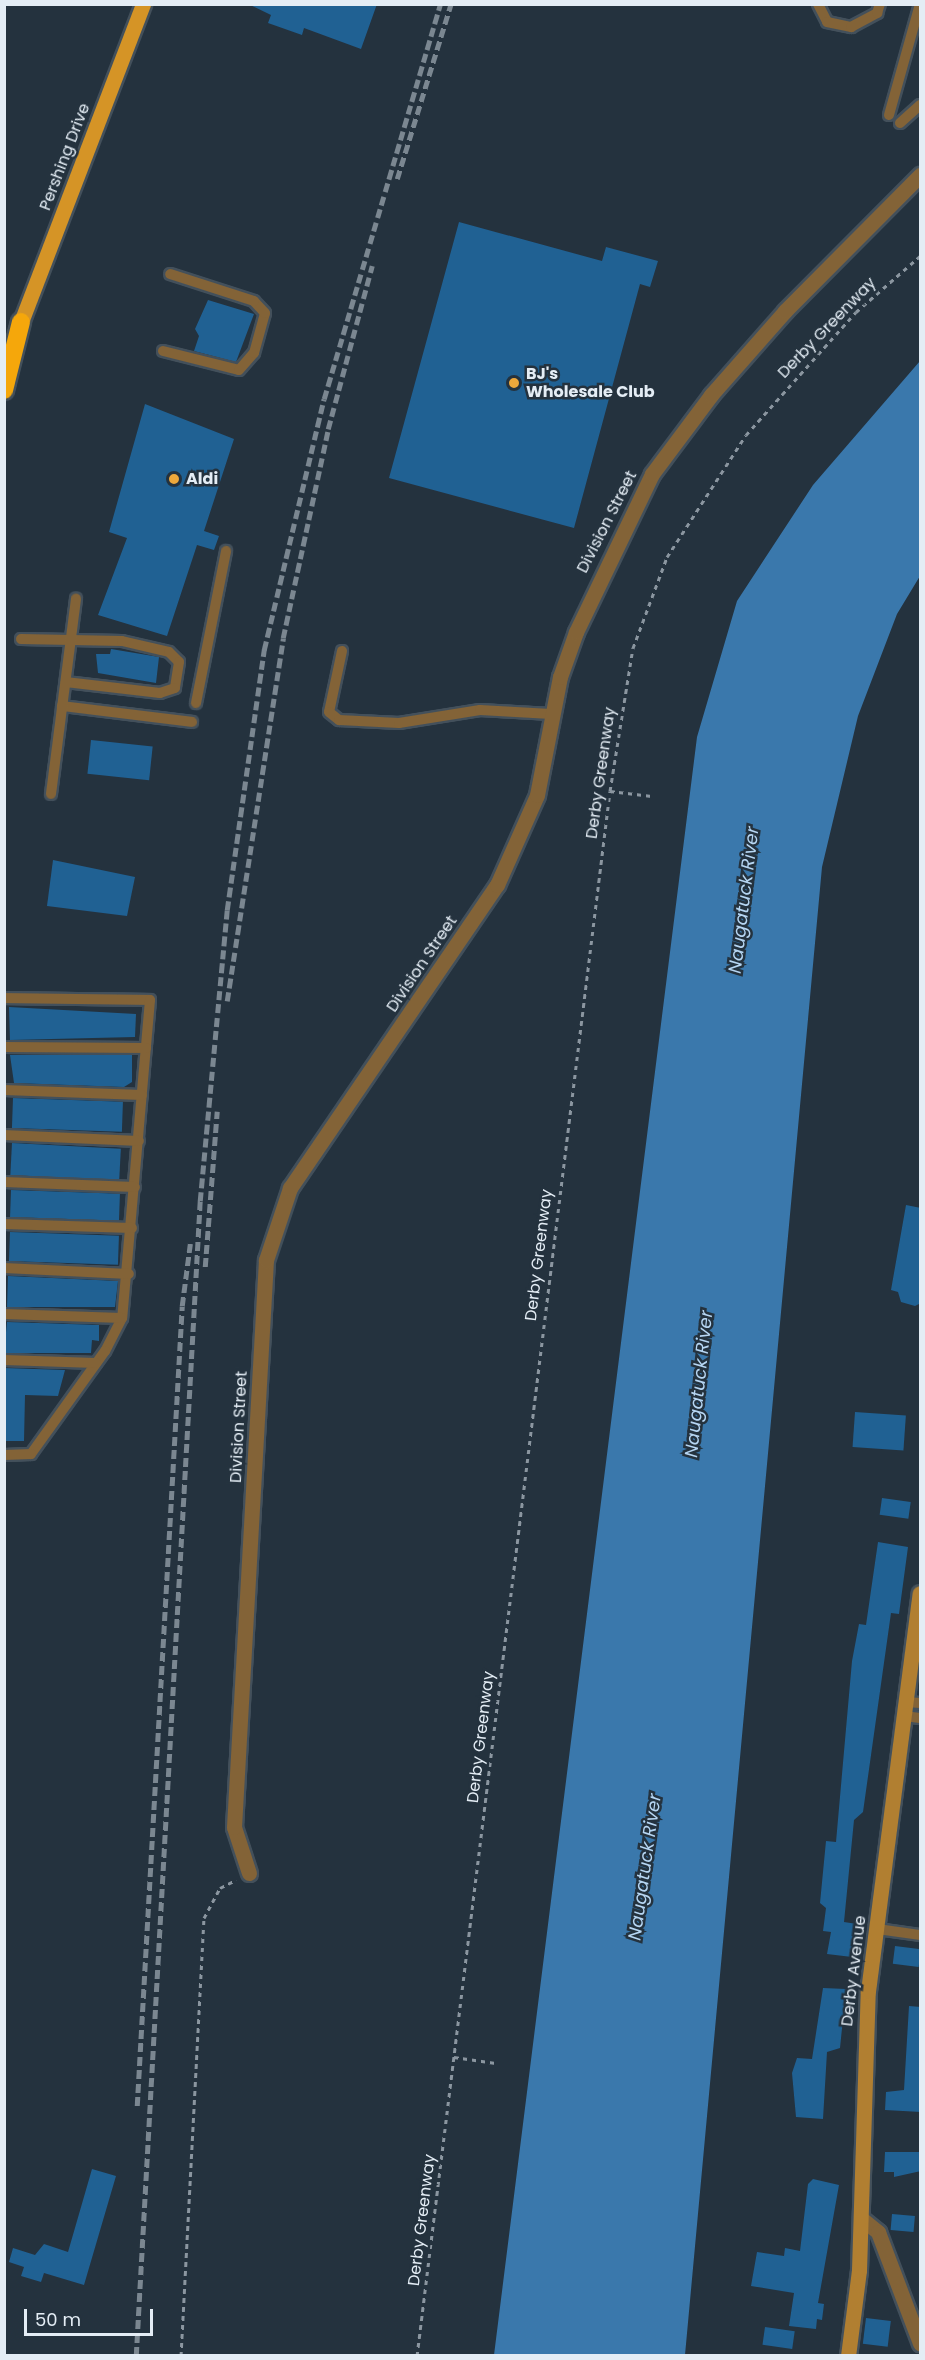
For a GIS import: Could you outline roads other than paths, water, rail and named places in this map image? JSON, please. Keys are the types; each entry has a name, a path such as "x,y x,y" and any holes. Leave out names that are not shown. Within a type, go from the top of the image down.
{"highway":[{"path":"4,362 21,322"},
{"path":"4,390 21,322"}],"main road":[{"name":"Pershing Drive","path":"21,322 143,4"},
{"name":"Derby Avenue","path":"848,2355 861,2219 863,2055 877,1929 910,1707 921,1593"}],"street":[{"name":"Division Street","path":"249,1873 234,1827 266,1260 273,1232 290,1188 497,885 537,795 551,714 588,600 652,474 711,395 785,311 921,176"},
{"path":"861,2219 878,2232 921,2343"}],"lane":[{"path":"818,4 827,22 851,27 877,13 880,4"},
{"path":"890,115 920,4"},
{"path":"900,123 921,105"},
{"path":"163,351 239,370 254,353 265,313 254,301 170,274"},
{"path":"196,703 226,551"},
{"path":"51,794 76,599"},
{"path":"21,639 122,641 170,652 178,662 179,675 176,688 160,693 66,682"},
{"path":"342,651 329,712 339,720 399,723 480,710 551,714"},
{"path":"62,706 192,722"},
{"path":"4,998 150,1000 129,1274 122,1318 96,1363 31,1454 4,1455"},
{"path":"4,1047 146,1048"},
{"path":"4,1090 142,1095"},
{"path":"4,1135 139,1141"},
{"path":"4,1182 135,1187"},
{"path":"4,1224 132,1228"},
{"path":"4,1268 129,1274"},
{"path":"4,1314 122,1318"},
{"path":"4,1360 96,1363"},
{"path":"910,1707 921,1718"},
{"path":"877,1929 921,1935"}],"water":[{"name":"Naugatuck River","path":"920,361 920,576 897,614 858,716 822,867 685,2355 494,2355 697,737 737,601 813,485"}],"railway":[{"path":"136,2356 200,1201 227,910 264,650 324,399 440,4"},
{"path":"397,179 451,4"},
{"path":"227,1001 283,638 328,429 372,266"},
{"path":"205,1267 217,1111"},
{"path":"137,2106 182,1306 190,1244"}],"place":[{"name":"BJ's Wholesale Club","path":"514,383"},
{"name":"Aldi","path":"174,479"}]}
